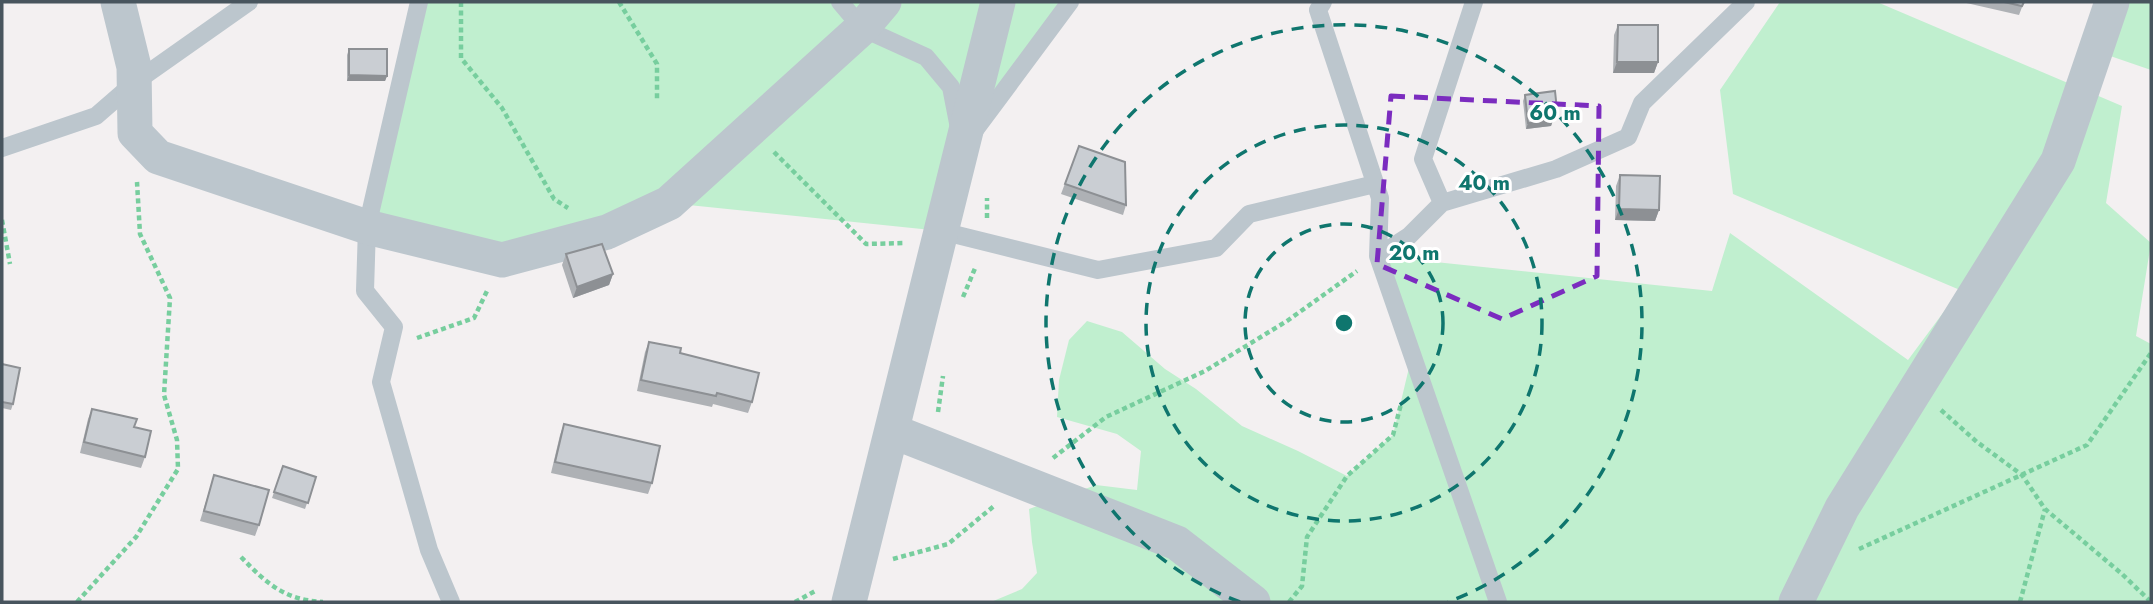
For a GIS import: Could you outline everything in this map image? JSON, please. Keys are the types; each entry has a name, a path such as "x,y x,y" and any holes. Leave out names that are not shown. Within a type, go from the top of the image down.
{"street":[{"path":"118,2 134,67 135,132 158,157 367,228 502,260 607,232 669,203 751,129 851,15 884,2"},
{"path":"849,602 998,2"},
{"path":"1796,602 1842,508 2058,161 2112,2"},
{"path":"891,431 1177,543 1253,602"}],"lane":[{"path":"2,148 96,116 134,83 249,2"},
{"path":"419,2 367,228 365,291 394,327 381,382 429,550 451,602"},
{"path":"962,147 1070,2"},
{"path":"1322,2 1318,10 1380,198 1378,257 1498,602"},
{"path":"1442,203 1423,159 1474,2"},
{"path":"1378,257 1409,236 1442,203 1556,169 1628,137 1642,103 1746,2"},
{"path":"851,15 926,57 951,87 962,147"},
{"path":"938,245 1098,270 1216,248 1250,214 1375,184"}],"path":[{"path":"461,2 461,58 502,108 554,200 607,232"},
{"path":"619,2 657,64 657,100"},
{"path":"751,129 866,244 916,242 938,245"},
{"path":"77,602 136,537 178,469 177,440 164,395 170,298 140,234 135,132"},
{"path":"2,220 10,264"},
{"path":"795,602 858,568 948,544 1106,417 1205,371 1287,321 1378,257"},
{"path":"390,347 474,318 502,260"},
{"path":"1811,571 2087,445 2151,353"},
{"path":"1289,602 1302,586 1307,537 1347,477 1393,435 1412,355"},
{"path":"1916,389 1977,442 2022,475 2045,509 2122,573 2151,602"},
{"path":"2020,602 2045,509"},
{"path":"241,557 267,583 304,601 323,602"}],"highlighted area":[{"path":"1391,96 1599,106 1597,276 1502,319 1377,264"}],"green space":[{"path":"419,2 1070,2 962,147 941,231 669,203 502,260 367,227"},
{"path":"1780,2 1877,2 2122,106 2106,203 2151,243 2136,336 2151,344 2151,602 991,602 1022,589 1037,573 1029,509 1096,485 1137,490 1141,451 1117,434 1057,417 1059,380 1069,340 1087,321 1122,332 1165,369 1196,389 1242,426 1347,476 1393,435 1412,355 1378,256 1712,291 1730,233 1908,360 1960,290 1733,194 1720,90"},
{"path":"2107,2 2151,2 2151,70 2087,48"}],"building":[{"path":"2004,2 2024,2 2022,6"},
{"path":"1618,25 1658,25 1658,62 1617,62"},
{"path":"349,49 387,49 387,76 349,75"},
{"path":"1555,91 1557,110 1553,120 1528,123 1525,95"},
{"path":"1079,146 1125,162 1126,205 1065,184"},
{"path":"1620,175 1660,176 1659,210 1619,209"},
{"path":"602,244 613,274 577,287 566,254"},
{"path":"649,342 681,348 680,353 759,373 752,402 641,380"},
{"path":"2,364 20,368 13,404 2,402"},
{"path":"92,409 137,419 134,427 151,431 145,457 84,442"},
{"path":"564,424 660,446 652,483 555,462"},
{"path":"283,466 316,477 308,503 274,492"},
{"path":"214,475 269,490 259,525 204,511"}]}
